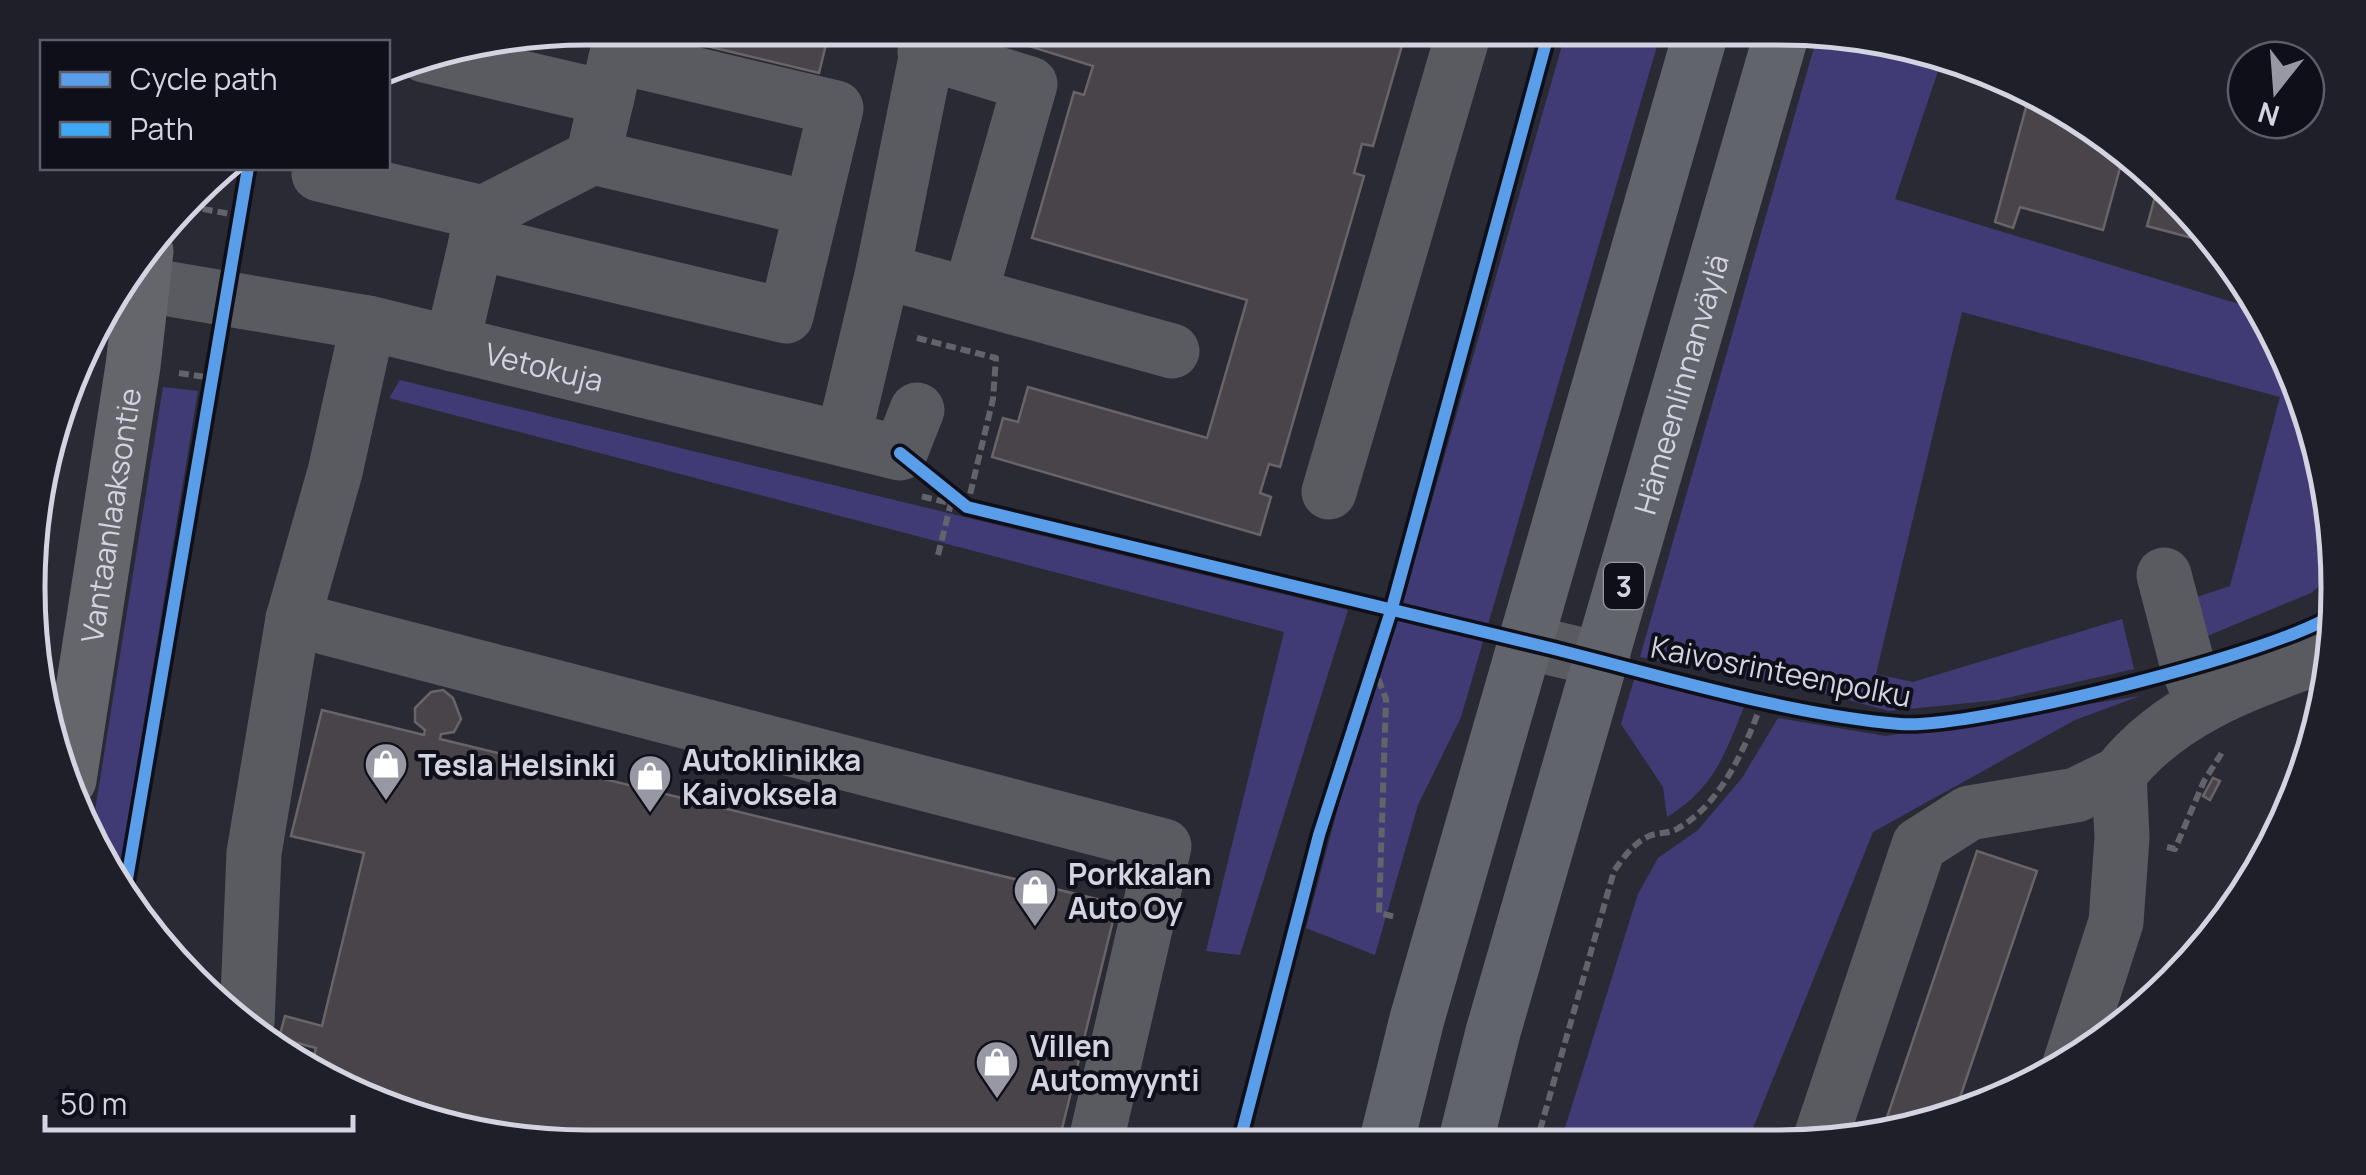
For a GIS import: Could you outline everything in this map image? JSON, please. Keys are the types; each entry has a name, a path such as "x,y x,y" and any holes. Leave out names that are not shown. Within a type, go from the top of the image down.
{"highway":[{"path":"1389,1130 1417,1019 1697,45"},
{"name":"Hämeenlinnanväylä","path":"1468,1130 1493,1032 1778,45"}],"main road":[{"name":"Vantaanlaaksontie","path":"72,755 141,279"}],"street":[{"path":"843,439 883,271 927,45"},
{"path":"940,45 1030,84 970,294"},
{"path":"1328,492 1460,45"},
{"path":"319,174 479,227 786,316 836,108 616,61 478,56"},
{"path":"593,157 616,61"},
{"path":"452,344 479,227 593,157 812,209"},
{"name":"Vetokuja","path":"148,269 224,298 368,323 843,439 908,432"},
{"path":"883,271 1172,350"},
{"path":"248,1010 254,853 294,619 335,472 368,323"},
{"path":"2164,575 2188,667 2218,720"},
{"path":"294,619 1164,846 1098,1130"},
{"path":"1526,642 1603,660"},
{"path":"1824,1128 1920,845 1970,813 2076,795 2118,774 2162,730 2218,720 2315,662"},
{"path":"2078,1040 2116,922 2122,838 2118,774"}],"path":[{"path":"208,398 242,200"},
{"path":"200,208 240,216"},
{"path":"908,432 967,507 986,512"},
{"path":"938,554 951,504"},
{"path":"1367,684 1378,651"},
{"path":"1373,666 1386,699 1379,913 1396,916"},
{"path":"1540,1130 1614,871 1627,852 1648,837 1675,830 1713,797 1746,744 1764,700"},
{"path":"2122,838 2175,849 2204,780 2218,720"}],"shaded area":[{"path":"1562,45 1657,45 1461,717 1418,805 1375,955 1306,928 1364,709 1396,626"},
{"path":"1814,46 1884,55 1939,69 1895,199 2241,305 2280,380 2311,482 2321,585 2311,593 2200,639 2188,600 2230,586 2280,397 1962,312 1876,674 1913,682 2122,619 2134,669 1998,700 1889,711 1819,692 1640,657"},
{"path":"400,380 1348,610 1240,955 1206,951 1284,632 389,398"},
{"path":"163,387 198,391 121,864 95,813"},
{"path":"1635,676 1744,707 1716,770 1696,794 1667,817 1663,787 1621,724"},
{"path":"2140,696 2075,720 1873,832 1752,1130 1564,1130 1638,894 1658,858 1698,830 1742,778 1778,718 1886,736"}],"building":[{"path":"702,45 826,45 819,73"},
{"path":"1026,45 1402,45 1373,146 1362,144 1354,173 1364,176 1280,467 1269,464 1260,493 1271,497 1260,535 992,457 1003,418 1018,422 1028,387 1207,438 1247,300 1032,238 1074,92 1084,95 1093,66"},
{"path":"2027,106 2080,136 2123,169 2120,168 2103,230 2020,207 2013,228 1995,222"},
{"path":"2155,197 2193,238 2147,226"},
{"path":"443,690 453,698 461,719 454,732 441,734 440,739 1117,904 1062,1130 588,1130 517,1125 447,1112 380,1089 314,1056 316,1048 286,1039 280,1035 285,1016 322,1026 364,853 291,836 322,710 424,735 425,730 415,722 415,708 431,692"},
{"path":"2213,778 2220,781 2210,800 2203,796"},
{"path":"1977,851 2037,871 1960,1099 1886,1119"}],"cycle path":[{"path":"1243,1130 1319,835 1392,608 1545,45"},
{"path":"128,875 248,170"},
{"name":"Kaivosrinteenpolku","path":"900,453 967,507 1722,692 1856,719 1936,723 2054,702 2192,667 2320,621"}],"place":[{"name":"Tesla Helsinki","path":"386,802"},
{"name":"Autoklinikka Kaivoksela","path":"650,814"},
{"name":"Porkkalan Auto Oy","path":"1035,928"},
{"name":"Villen Automyynti","path":"997,1100"}]}
